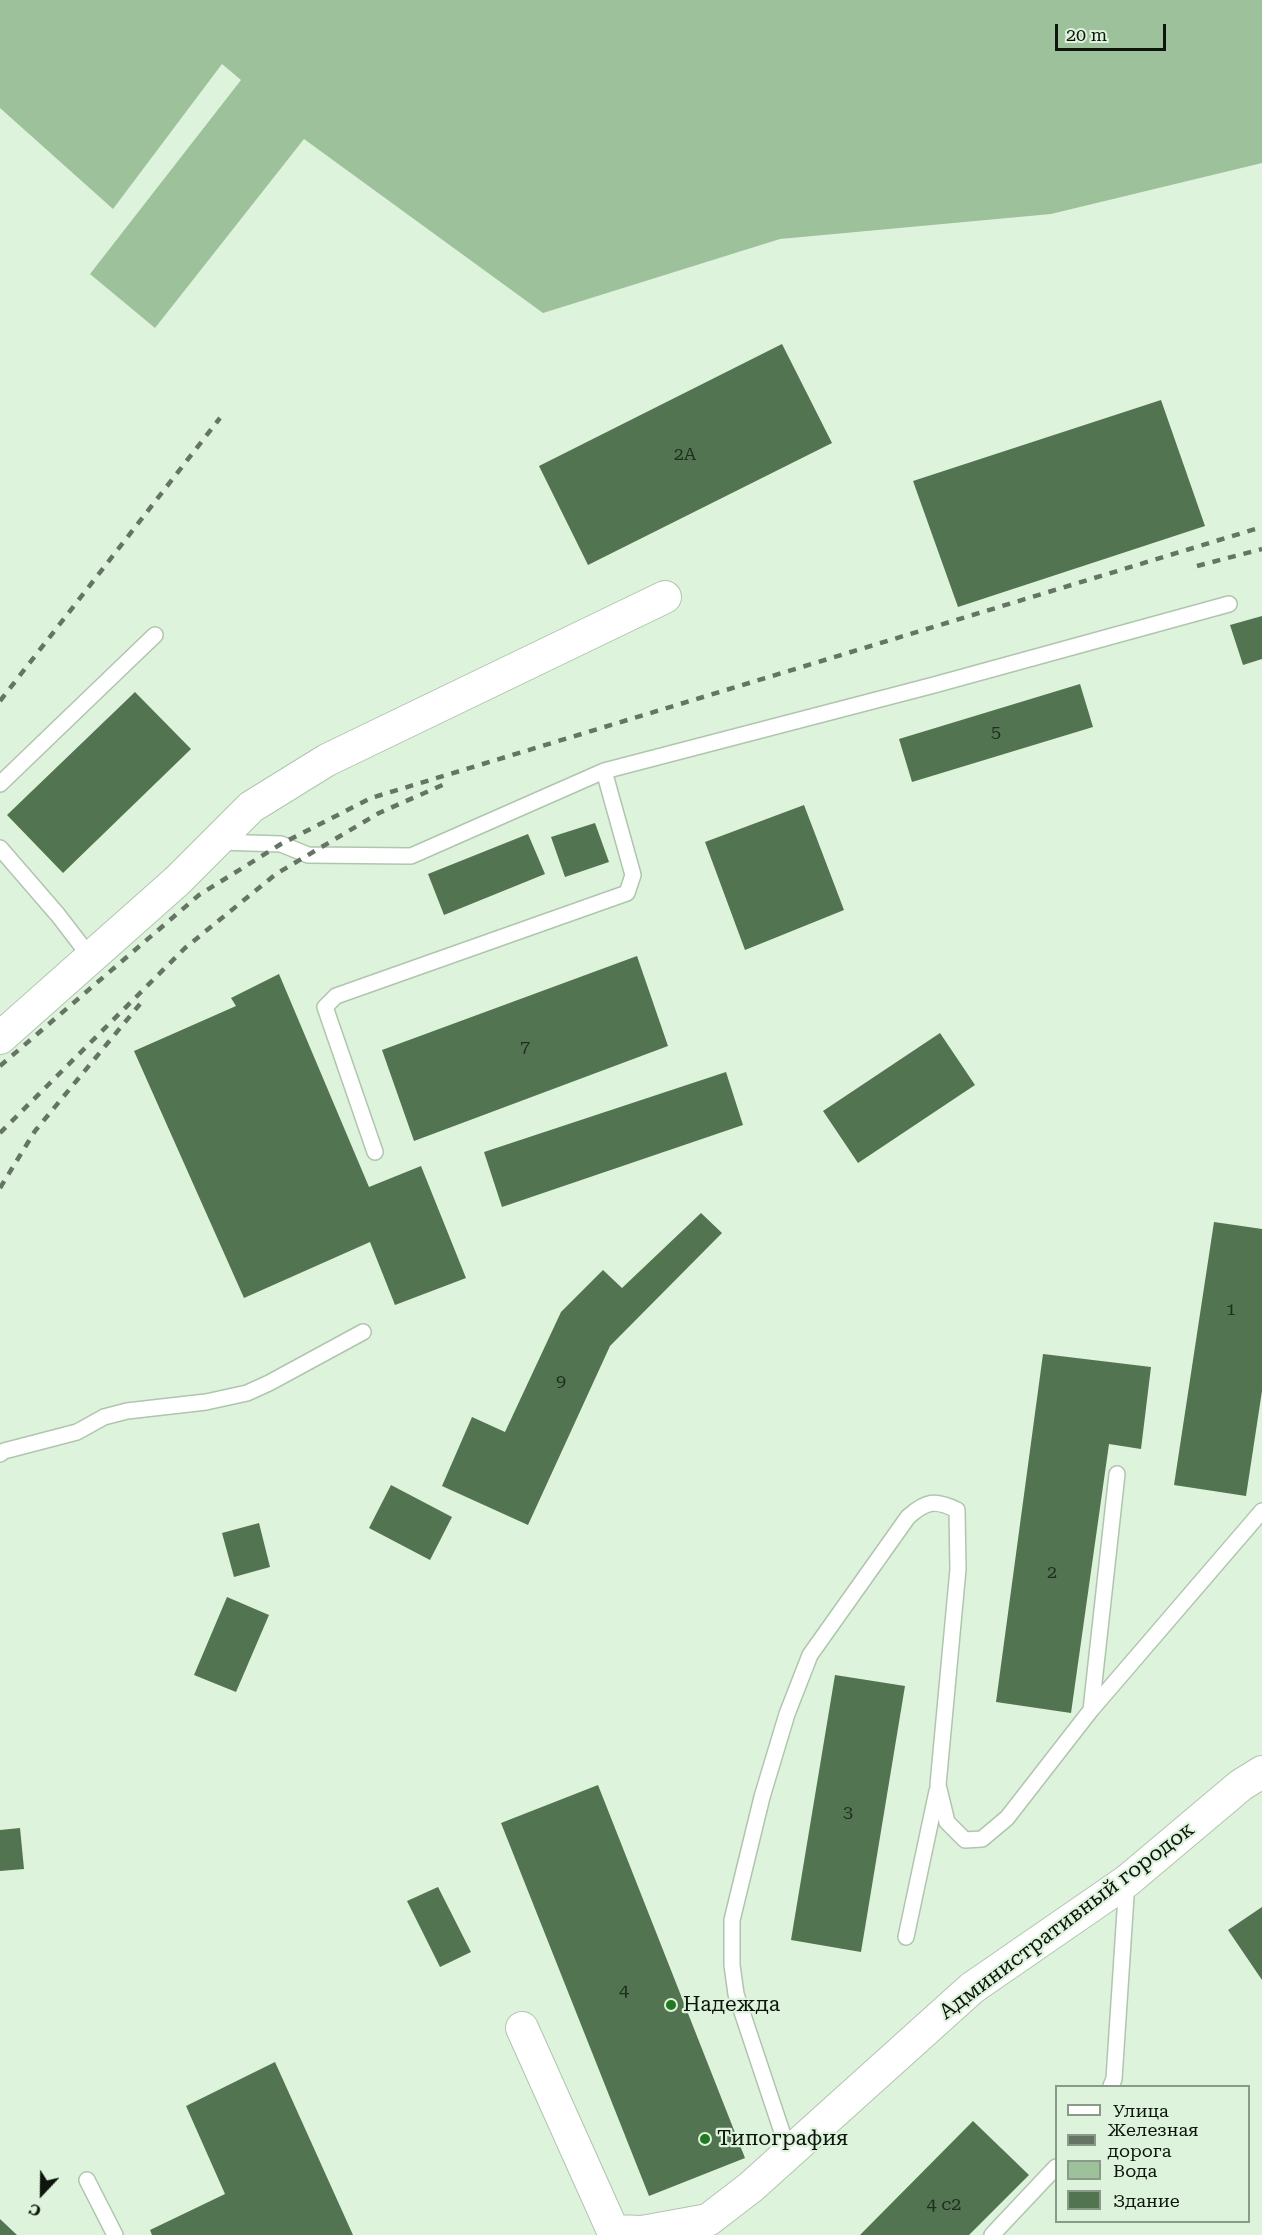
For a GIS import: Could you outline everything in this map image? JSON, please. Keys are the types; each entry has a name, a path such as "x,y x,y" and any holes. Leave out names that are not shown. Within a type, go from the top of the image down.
{"street":[{"path":"0,1038 177,881 251,807 327,760 664,597"},
{"name":"Административный городок","path":"522,2028 613,2231 642,2232 708,2220 751,2187 972,1988 1127,1881 1241,1785 1262,1772"}],"lane":[{"path":"216,842 281,844 308,855 411,856 604,771 934,685 1229,604"},
{"path":"0,784 155,635"},
{"path":"375,1152 325,1007 336,996 627,893 633,875 604,771"},
{"path":"0,848 58,915 91,958"},
{"path":"0,1454 77,1432 104,1417 127,1411 206,1402 247,1393 363,1332"},
{"path":"1091,1710 1117,1474"},
{"path":"789,2153 736,1994 732,1965 732,1920 768,1777 787,1714 810,1655 908,1517 918,1508 930,1502 944,1503 957,1510 958,1569 938,1785 906,1938"},
{"path":"938,1785 947,1821 965,1840 982,1839 1007,1818 1091,1710 1261,1509"},
{"path":"1111,2085 1114,2079 1127,1881"},
{"path":"992,2235 1055,2168"},
{"path":"87,2180 115,2235"}],"water":[{"path":"0,0 1262,0 1262,163 1051,214 780,239 543,313 304,139 155,328 90,274 241,80 222,64 113,209 0,108"}],"building":[{"path":"782,344 832,443 588,565 539,466"},
{"path":"1161,400 1205,526 958,607 913,481"},
{"path":"1262,616 1262,659 1243,665 1230,625"},
{"path":"1080,684 1093,727 912,782 899,739"},
{"path":"135,692 191,749 63,873 7,815"},
{"path":"804,805 844,910 745,950 705,842"},
{"path":"595,823 609,862 565,877 551,837"},
{"path":"528,834 545,874 444,915 428,874"},
{"path":"637,956 668,1046 414,1141 382,1050"},
{"path":"279,974 369,1187 421,1166 466,1278 395,1305 370,1242 244,1298 134,1051 236,1006 231,998"},
{"path":"940,1033 975,1085 858,1163 823,1111"},
{"path":"726,1072 743,1125 502,1207 484,1152"},
{"path":"701,1213 722,1233 610,1346 528,1525 442,1486 472,1417 505,1432 561,1312 603,1270 622,1288"},
{"path":"1214,1222 1262,1229 1262,1391 1246,1496 1174,1485"},
{"path":"1043,1354 1151,1367 1141,1449 1109,1444 1071,1713 996,1702"},
{"path":"391,1485 452,1517 430,1560 369,1528"},
{"path":"259,1523 270,1567 234,1577 222,1533"},
{"path":"227,1597 269,1615 236,1692 194,1675"},
{"path":"835,1675 905,1686 861,1952 791,1940"},
{"path":"598,1785 745,2158 649,2196 501,1823"},
{"path":"20,1828 24,1869 0,1871 0,1830"},
{"path":"438,1887 471,1952 440,1967 407,1901"},
{"path":"1262,1907 1262,1980 1228,1930"},
{"path":"275,2062 353,2235 152,2235 150,2230 225,2194 186,2106"},
{"path":"973,2121 1029,2175 969,2235 860,2235"},
{"path":"0,2219 17,2235 0,2235"}],"railway":[{"path":"0,701 220,418"},
{"path":"0,1066 199,895 281,844 371,798 1262,527"},
{"path":"1197,566 1262,549"},
{"path":"0,1133 185,948 276,874 379,813 447,783"},
{"path":"0,1188 35,1131 140,1004"}],"place":[{"name":"Надежда","path":"671,2005"},
{"name":"Типография","path":"705,2139"}]}
